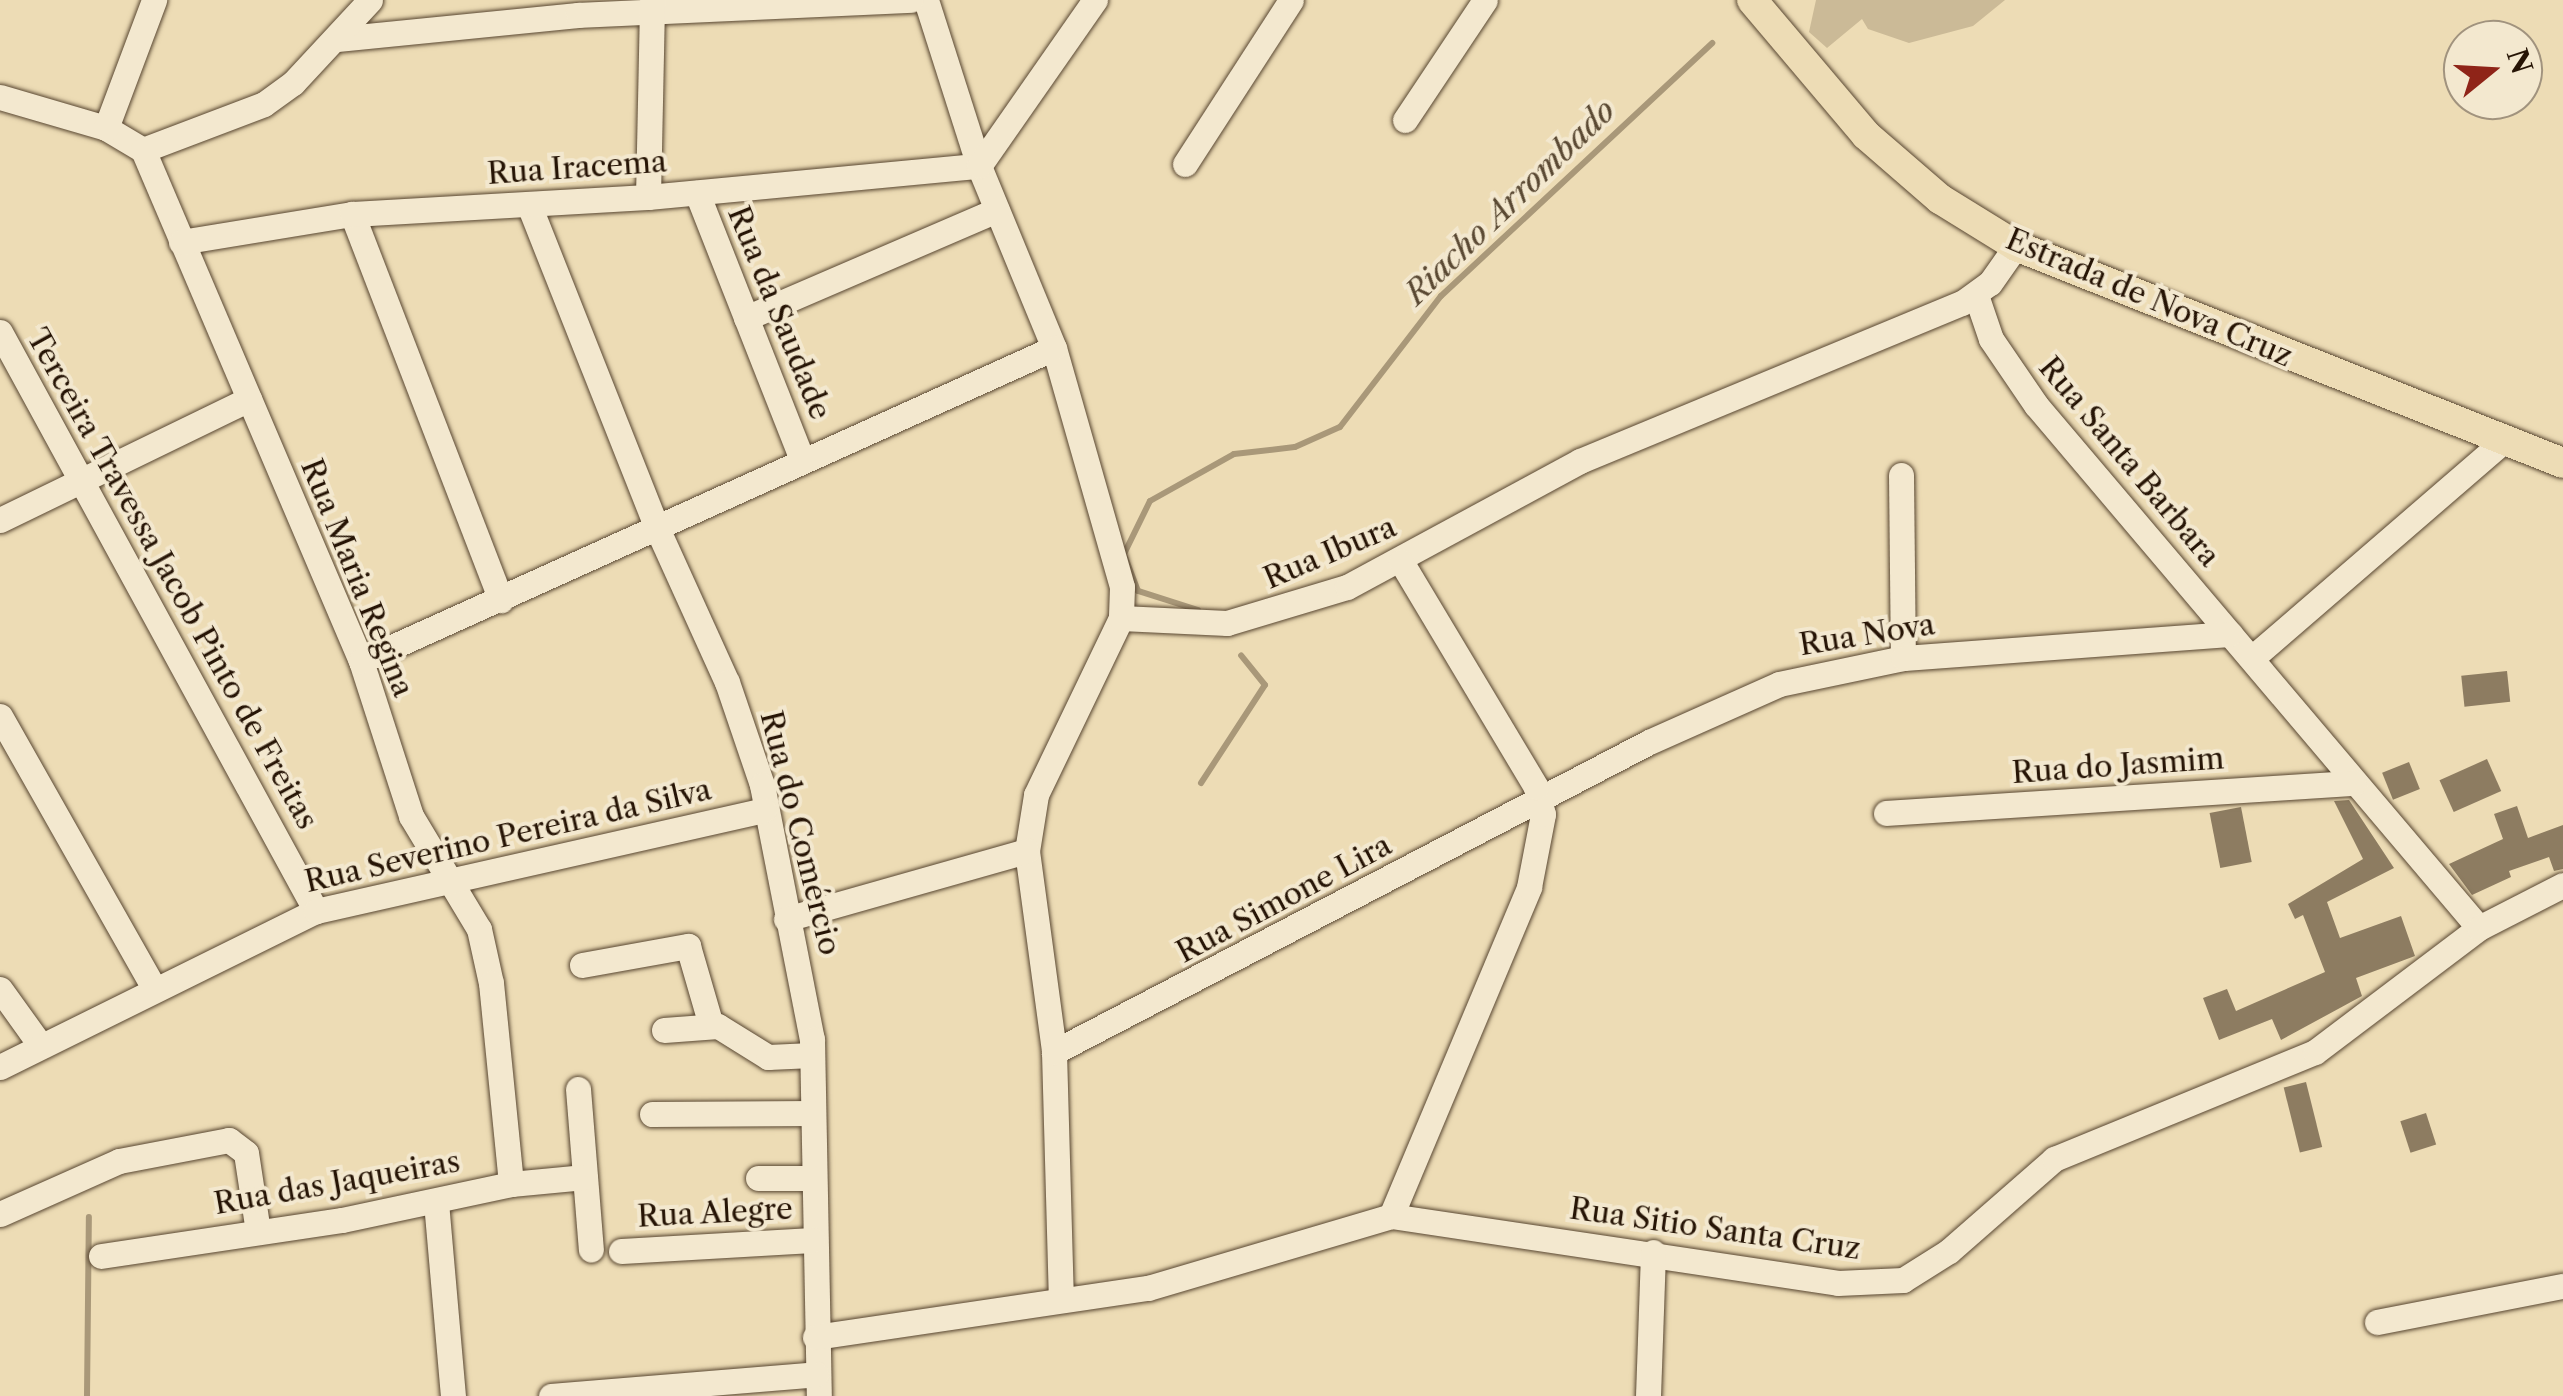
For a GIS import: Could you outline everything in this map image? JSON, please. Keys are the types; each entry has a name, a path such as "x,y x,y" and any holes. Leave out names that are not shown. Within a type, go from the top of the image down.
{"main road":[{"name":"Estrada de Nova Cruz","path":"1752,0 1866,135 1940,199 2016,246 2563,463"}],"street":[{"path":"106,128 154,0"},
{"path":"0,97 106,128 143,150 264,104 338,39 370,0"},
{"path":"338,39 652,7 911,0"},
{"path":"926,0 978,166 1054,348 1122,587 1121,618 1052,753 1026,852 1054,1052 1061,1299"},
{"path":"978,166 1095,0"},
{"path":"1185,164 1290,0"},
{"path":"1406,120 1484,0"},
{"path":"648,196 652,7"},
{"name":"Rua Maria Regina","path":"143,150 360,662 411,816 475,918 486,955 511,1184"},
{"name":"Rua Iracema","path":"182,242 352,214 696,193 978,166"},
{"name":"Rua da Saudade","path":"696,193 801,457"},
{"name":"Rua do Comércio","path":"529,205 657,528 744,726 812,1055 812,1240 818,1385"},
{"path":"746,318 997,210"},
{"path":"352,214 501,600"},
{"name":"Rua Ibura","path":"1121,618 1246,620 1301,606 1401,561 1580,461 1976,295 2016,246"},
{"name":"Rua Santa Barbara","path":"1976,295 2010,370 2478,928"},
{"name":"Terceira Travessa Jacob Pinto de Freitas","path":"0,332 316,911"},
{"path":"360,662 657,528 801,457 1054,348"},
{"path":"0,520 249,399"},
{"path":"2252,658 2502,442"},
{"path":"1901,475 1903,658"},
{"path":"1391,1216 1529,886 1541,843 1542,802 1401,561"},
{"name":"Rua Nova","path":"1542,802 1649,742 1779,684 1903,658 2230,634"},
{"path":"0,716 154,988"},
{"name":"Rua do Jasmim","path":"1886,813 2354,784"},
{"name":"Rua Simone Lira","path":"1054,1052 1542,802"},
{"name":"Rua Severino Pereira da Silva","path":"0,1067 316,911 764,810"},
{"path":"786,918 1026,852"},
{"name":"Rua Sitio Santa Cruz","path":"815,1338 1148,1288 1391,1216 1652,1252 1838,1283 1904,1280 1937,1261 2054,1159 2315,1052 2478,928 2563,885"},
{"path":"582,965 688,946 711,1025"},
{"path":"0,989 40,1046"},
{"path":"664,1030 711,1025 768,1057 812,1055"},
{"path":"578,1089 592,1250"},
{"path":"652,1114 813,1113"},
{"path":"0,1214 118,1161 229,1140 246,1153 258,1231"},
{"name":"Rua das Jaqueiras","path":"101,1256 436,1202 511,1184 585,1178"},
{"path":"758,1178 813,1178"},
{"path":"436,1202 454,1396"},
{"name":"Rua Alegre","path":"621,1250 812,1240"},
{"path":"1648,1396 1652,1252"},
{"path":"2377,1322 2563,1286"},
{"path":"550,1396 818,1385"}],"shaded area":[{"path":"1816,0 2005,0 1973,26 1909,43 1868,29 1862,19 1827,48 1809,32"}],"building":[{"path":"2507,671 2510,702 2464,707 2461,676"},
{"path":"2487,759 2501,791 2454,812 2439,780"},
{"path":"2409,762 2420,789 2393,800 2382,773"},
{"path":"2349,800 2394,868 2327,902 2340,938 2401,916 2415,956 2356,978 2362,996 2281,1040 2272,1019 2219,1040 2203,998 2227,989 2236,1011 2325,972 2303,915 2295,919 2288,904 2363,859 2334,801"},
{"path":"2517,806 2528,838 2563,825 2563,869 2554,871 2549,857 2509,871 2511,877 2472,895 2449,864 2503,839 2494,814"},
{"path":"2241,807 2252,862 2220,868 2210,813"},
{"path":"2306,1082 2322,1147 2300,1153 2284,1088"},
{"path":"2426,1113 2436,1144 2411,1153 2400,1121"}],"waterway":[{"name":"Riacho Arrombado","path":"1198,610 1138,591 1124,554 1150,501 1234,454 1295,447 1340,427 1441,296 1712,43"},
{"name":"Riacho Arrombado","path":"1201,783 1265,685 1241,655"},
{"path":"87,1396 89,1217"}]}
